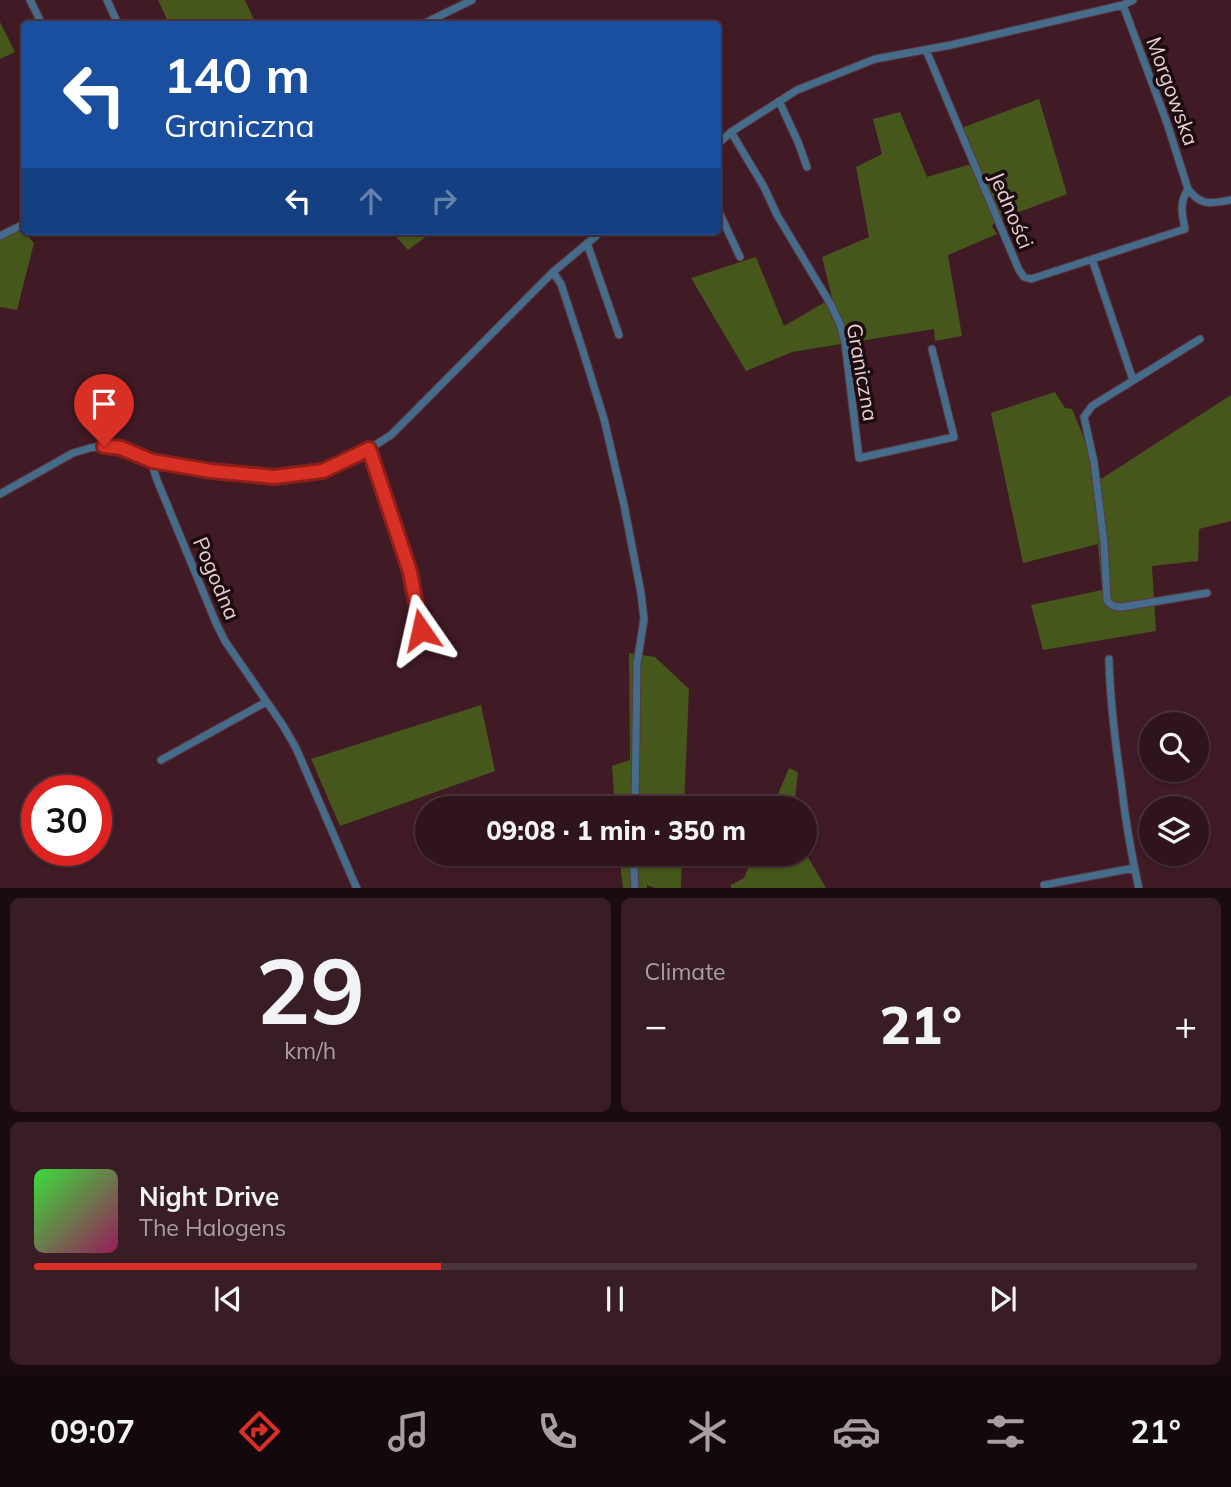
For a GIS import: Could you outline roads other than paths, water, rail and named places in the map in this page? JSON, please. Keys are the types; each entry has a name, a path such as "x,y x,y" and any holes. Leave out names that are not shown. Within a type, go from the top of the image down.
{"street":[{"path":"30,0 40,21"},
{"path":"107,0 117,21"},
{"path":"429,21 472,0"},
{"path":"721,141 797,90 875,59 1123,5 1133,0"},
{"name":"Morgowska","path":"1092,259 1185,229 1181,207 1188,189 1167,123 1123,5"},
{"name":"Jedności","path":"926,50 1024,277 1031,279 1092,259"},
{"path":"779,101 807,167"},
{"name":"Graniczna","path":"731,132 830,303 839,324 845,343 859,458 954,436 932,349"},
{"path":"1188,189 1195,198 1206,203 1231,200"},
{"path":"721,216 740,257"},
{"path":"0,236 21,226"},
{"path":"0,494 73,453 104,446 121,448 152,461 211,471 274,477 323,471 391,435 553,272 597,235"},
{"path":"587,243 619,335"},
{"path":"1092,259 1133,380"},
{"path":"553,272 561,284 604,419 641,593 644,619 637,664 636,796"},
{"path":"1200,339 1092,406 1084,417 1094,462 1107,600 1110,605 1122,607 1207,593"},
{"path":"369,449 410,572 421,630"},
{"name":"Pogodna","path":"152,461 157,480 216,623 296,748 357,888"},
{"path":"1109,659 1115,739 1127,828 1139,888"},
{"path":"160,760 266,702"},
{"path":"634,866 635,888"},
{"path":"1044,885 1134,868"}]}
